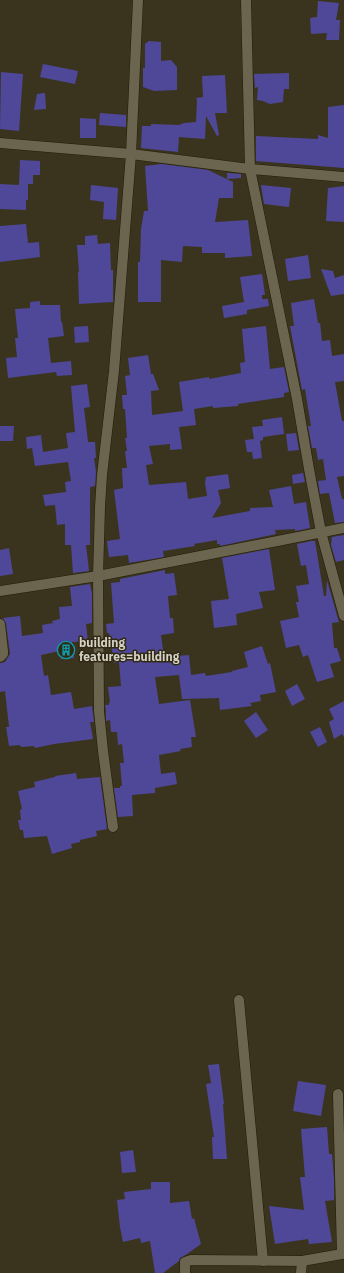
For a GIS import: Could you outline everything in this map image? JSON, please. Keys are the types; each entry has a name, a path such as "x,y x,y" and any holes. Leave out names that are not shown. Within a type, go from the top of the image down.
{"street":[{"path":"113,827 102,751 99,711 98,576 100,507 102,475 114,371 131,154 138,0"},
{"path":"246,0 250,169 297,399 321,532 344,616"},
{"path":"0,143 131,154 250,169 344,177"},
{"path":"0,592 98,576 344,528"},
{"path":"0,624 4,651 0,657"},
{"path":"239,1000 263,1261"},
{"path":"185,1273 185,1262 191,1260 302,1261 343,1254 338,1094"},
{"path":"301,1273 302,1261"}],"building":[{"path":"318,1 339,3 336,20 340,20 339,40 326,40 327,33 311,34 310,18 317,17"},
{"path":"149,41 161,42 161,61 171,60 177,67 177,90 154,91 143,87 145,44"},
{"path":"43,64 78,71 75,84 40,77"},
{"path":"1,72 23,74 19,131 0,129"},
{"path":"289,73 289,89 284,89 283,102 270,104 257,100 258,87 255,88 254,74"},
{"path":"225,75 227,113 215,113 219,135 217,136 206,116 205,139 179,137 178,152 141,148 142,126 151,126 151,124 179,125 196,122 196,98 203,97 202,76"},
{"path":"45,93 46,109 34,110 37,94"},
{"path":"344,105 344,168 256,161 256,136 318,139 318,135 328,138 328,107"},
{"path":"100,113 126,115 126,127 99,125"},
{"path":"80,118 96,119 96,138 80,138"},
{"path":"20,160 40,161 40,175 33,175 33,184 28,184 28,200 26,200 26,210 0,209 0,184 19,185"},
{"path":"162,164 208,170 233,182 233,198 219,198 215,222 248,220 252,256 225,258 225,253 202,253 202,247 183,246 182,262 161,260 161,302 138,302 138,262 140,262 141,229 144,211 148,211 145,166"},
{"path":"227,173 241,174 241,178 227,179"},
{"path":"91,185 118,188 116,220 103,219 104,202 90,200"},
{"path":"261,185 291,188 289,207 264,204"},
{"path":"344,186 344,222 326,221 328,188"},
{"path":"26,224 28,243 39,242 40,257 0,262 0,226"},
{"path":"97,235 98,244 110,243 111,270 113,270 113,302 79,304 77,245 85,245 85,236"},
{"path":"308,255 311,278 288,281 285,259"},
{"path":"321,269 333,271 335,278 344,275 344,294 331,296"},
{"path":"262,274 265,295 262,295 262,299 268,299 269,306 247,310 247,314 224,318 222,306 244,302 240,277"},
{"path":"314,299 318,323 320,323 322,341 330,340 332,356 344,354 344,381 335,382 342,421 344,421 344,476 337,477 342,499 344,499 344,522 335,523 329,493 320,494 318,481 326,480 323,459 318,460 316,448 312,448 308,426 311,426 305,389 302,390 290,326 294,326 291,303"},
{"path":"40,301 40,305 60,305 64,336 48,338 51,363 71,361 72,375 57,376 56,372 8,378 6,358 17,357 15,338 18,338 15,309 30,308 30,302"},
{"path":"88,326 89,342 75,343 74,327"},
{"path":"266,326 270,369 284,367 289,392 284,393 284,397 238,404 238,406 213,408 213,406 194,409 196,425 179,427 182,449 170,450 170,444 149,446 153,464 146,465 149,485 186,482 188,499 207,496 205,483 206,477 228,474 230,488 218,490 221,503 212,518 250,511 250,508 273,507 269,490 291,486 294,504 306,502 310,528 295,531 295,529 275,530 276,534 220,546 220,544 217,544 217,540 194,544 195,546 163,551 164,557 129,563 128,555 109,557 107,541 120,539 114,490 123,488 122,468 127,468 125,438 127,438 125,409 123,409 122,395 127,395 125,376 130,375 128,358 148,355 151,374 153,374 159,390 151,391 152,415 183,411 179,382 209,377 209,379 241,373 240,363 245,362 242,329"},
{"path":"87,384 90,407 84,408 88,442 95,442 96,458 94,458 96,472 95,486 90,487 90,545 86,545 89,571 73,573 71,545 65,545 65,524 57,525 55,505 45,506 43,495 66,492 65,482 71,481 68,462 35,466 32,448 27,449 26,437 41,435 43,452 68,448 66,433 75,432 71,386"},
{"path":"282,417 284,434 263,437 263,440 260,441 262,458 253,459 252,452 247,452 245,440 254,439 252,427 263,426 262,420"},
{"path":"0,426 14,426 13,441 0,441"},
{"path":"296,433 299,450 288,451 286,434"},
{"path":"303,473 305,482 293,484 292,475"},
{"path":"344,535 344,560 336,562 331,545 332,537"},
{"path":"315,541 324,596 326,596 327,580 339,622 332,623 334,648 337,648 341,661 330,664 334,677 317,682 308,655 303,657 299,645 286,648 280,621 299,617 296,602 299,602 296,586 309,584 306,565 301,566 297,544"},
{"path":"9,548 13,574 0,576 0,550"},
{"path":"269,549 275,590 259,592 263,608 236,614 237,625 214,628 211,601 229,599 222,558"},
{"path":"165,570 165,574 174,573 177,595 168,596 170,618 173,618 174,633 161,635 164,657 189,655 191,675 205,673 206,676 232,672 248,667 244,652 262,646 268,664 270,663 276,692 260,695 261,701 250,703 252,706 220,710 219,698 182,699 179,675 155,677 159,704 190,700 196,737 191,737 192,747 180,749 181,751 159,755 161,774 175,772 177,784 155,788 155,793 132,795 133,816 118,817 114,788 120,788 120,786 122,786 120,763 124,763 122,744 118,745 117,732 111,732 110,720 106,721 105,705 109,705 110,702 108,687 121,686 119,662 114,663 106,624 114,623 111,583 120,582 120,579"},
{"path":"90,584 92,593 92,623 86,624 88,641 72,642 74,658 61,659 60,651 41,655 44,676 48,675 51,695 71,692 74,709 92,706 94,722 90,722 93,739 35,748 34,746 9,746 6,727 9,727 5,691 0,692 0,663 5,662 10,654 6,623 3,618 20,616 22,636 43,633 42,625 53,623 52,621 60,619 59,607 72,606 70,587"},
{"path":"297,684 305,699 292,706 285,691"},
{"path":"344,701 344,737 342,734 334,739 329,722 334,719 329,709"},
{"path":"256,712 268,730 256,738 244,721"},
{"path":"320,727 327,742 318,747 310,732"},
{"path":"76,773 77,779 100,777 107,829 96,831 97,836 71,844 72,848 52,854 47,836 24,838 23,830 20,830 18,820 21,820 20,810 22,809 18,791 35,787 34,782 55,776"},
{"path":"219,1064 224,1104 227,1159 213,1159 212,1137 214,1137 206,1084 211,1083 208,1065"},
{"path":"298,1081 326,1085 321,1116 293,1111"},
{"path":"327,1127 329,1154 332,1154 334,1200 325,1201 332,1242 309,1244 308,1239 275,1244 269,1206 304,1210 300,1177 305,1177 301,1129"},
{"path":"133,1150 136,1172 122,1173 120,1152"},
{"path":"151,1182 170,1182 170,1203 189,1201 192,1219 194,1218 201,1244 180,1258 179,1261 163,1273 155,1273 150,1241 141,1243 140,1238 123,1242 120,1227 117,1200 125,1199 124,1192 151,1189"}],"place":[{"name":"building features=building","path":"66,650"}]}
